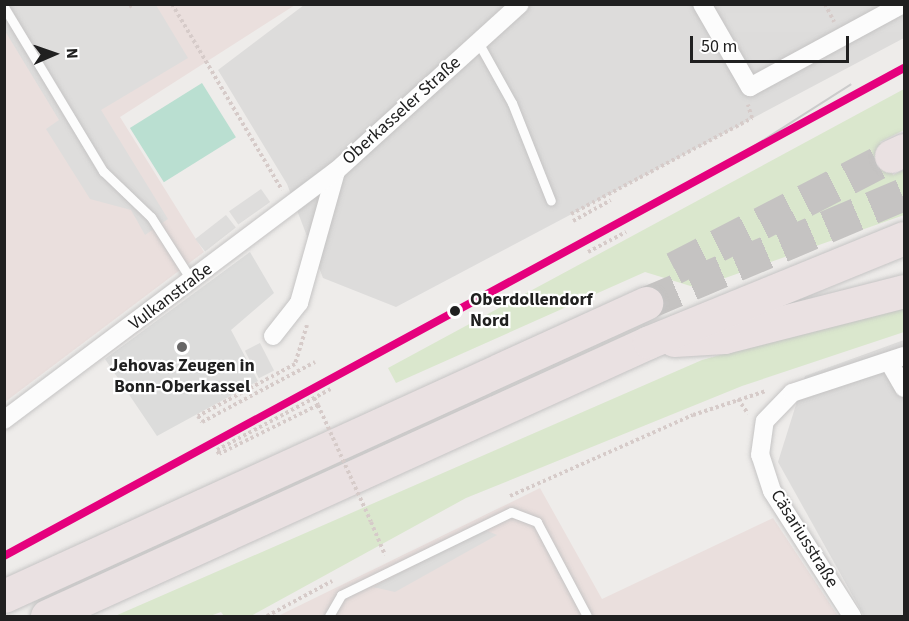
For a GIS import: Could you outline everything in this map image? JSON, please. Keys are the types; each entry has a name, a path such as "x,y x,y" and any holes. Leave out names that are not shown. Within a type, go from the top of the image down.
{"highway":[{"path":"47,616 649,342 904,238"},
{"path":"649,342 724,337 904,291"},
{"path":"4,596 562,338 644,293"}],"street":[{"name":"Oberkasseler Straße","path":"273,336 298,303 336,171 520,4"},
{"path":"702,4 750,87 903,4"},
{"name":"Vulkanstraße","path":"4,420 336,171"},
{"path":"897,359 904,388"},
{"name":"Cäsariusstraße","path":"852,616 772,491 760,455 765,421 792,393 897,359"}],"lane":[{"path":"4,7 103,171 151,217 192,281"},
{"path":"478,42 512,103 551,201"},
{"path":"329,616 341,596 511,512 537,522 586,616"}],"path":[{"path":"172,4 291,205"},
{"path":"611,200 574,221 571,214 752,118 746,100 750,87"},
{"path":"588,252 626,232"},
{"path":"298,303 309,318 295,364 299,372"},
{"path":"295,364 198,416 202,422 315,362"},
{"path":"503,499 693,415 785,385 792,393"},
{"path":"318,405 219,454 217,450 331,389"},
{"path":"314,398 385,555"},
{"path":"374,560 396,550"},
{"path":"267,616 343,576"}],"shaded area":[{"path":"5,5 295,5 120,117 204,252 5,402"},
{"path":"5,5 156,5 188,58 101,110 168,219 145,235 131,210 90,199 46,129 59,120 5,31"},
{"path":"304,5 904,5 904,38 396,307 323,278 287,184 218,70"},
{"path":"726,13 904,13 904,32 726,32"},
{"path":"261,189 270,202 238,224 229,211"},
{"path":"226,215 236,228 205,252 195,239"},
{"path":"250,252 274,293 231,330 258,381 157,436 105,359"},
{"path":"904,340 904,616 864,616 778,462 805,376"},
{"path":"260,343 274,371 259,378 245,351"},
{"path":"540,488 602,599 773,518 838,616 278,616"},
{"path":"483,529 497,535 395,592 373,587"}],"green space":[{"path":"202,83 236,137 164,182 130,128"},
{"path":"904,89 904,130 880,142 893,175 904,170 904,215 697,288 645,272 396,383 388,368"},
{"path":"904,304 904,332 742,386 466,498 251,616 224,616 221,612 210,616 115,616 702,360"}],"tunnel":[{"path":"674,268 891,156"},
{"path":"646,303 904,194"}],"tram line":[{"path":"723,166 850,85"}],"transit line":[{"path":"4,556 904,68"}],"place":[{"name":"Oberdollendorf Nord","path":"455,311"},
{"name":"Jehovas Zeugen in Bonn-Oberkassel","path":"182,347"}]}
